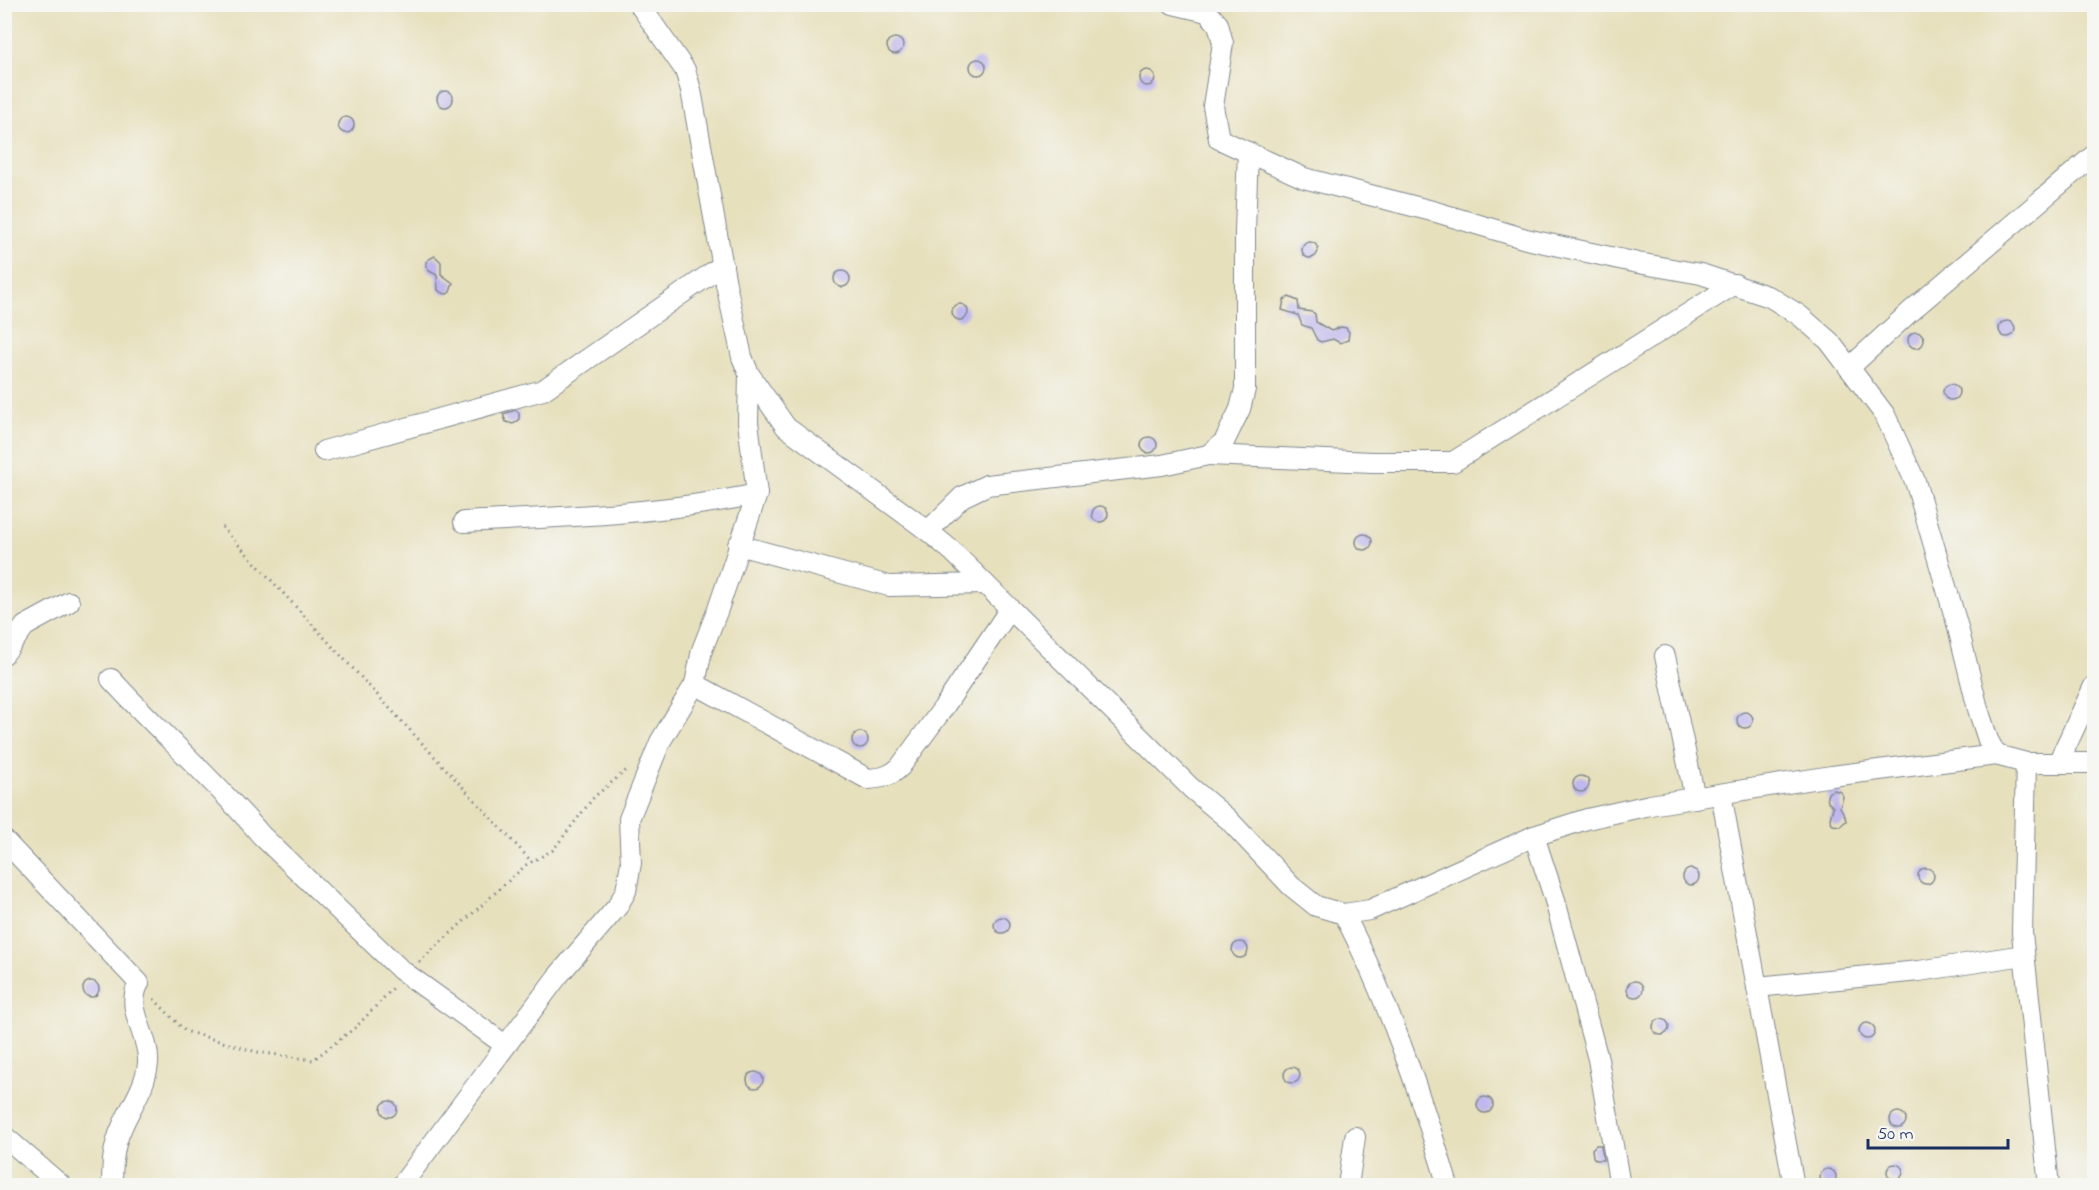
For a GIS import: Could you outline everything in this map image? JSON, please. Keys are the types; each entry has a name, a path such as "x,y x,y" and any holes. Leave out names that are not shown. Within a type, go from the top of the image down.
{"street":[{"path":"639,4 685,70 697,116 742,357 748,374 786,427 952,551 1191,788 1228,819 1291,886 1316,906 1344,914 1370,910 1534,836 1587,819 1650,805 1832,776 1996,755 2026,763 2094,763"},
{"path":"1173,4 1207,12 1218,24 1223,43 1213,106 1219,139 1304,178 1526,238 1638,263 1701,274 1735,284 1770,297 1799,315 1829,341 1885,415 1915,481 1957,624 1978,710 1988,740 1996,755"},
{"path":"1208,454 1224,442 1240,409 1245,389 1245,231 1248,152"},
{"path":"1849,368 1912,310 2094,155"},
{"path":"324,452 543,390 723,265"},
{"path":"928,531 962,496 987,485 1162,465 1208,454 1372,462 1454,462 1735,284"},
{"path":"401,1185 557,977 617,907 626,891 631,863 629,819 660,742 695,684 702,650 757,494 748,422 748,374"},
{"path":"465,522 613,515 707,505 757,494"},
{"path":"738,545 889,586 985,584"},
{"path":"4,654 25,626 69,602"},
{"path":"695,684 868,779 881,778 892,775 900,767 944,707 1010,609"},
{"path":"1665,656 1695,798"},
{"path":"111,679 244,814 261,835 406,974 505,1046"},
{"path":"2058,764 2094,686"},
{"path":"2026,763 2022,896 2024,955 2040,1083 2049,1185"},
{"path":"1721,794 1794,1185"},
{"path":"1534,836 1554,897 1598,1059 1620,1185"},
{"path":"4,840 140,983 135,991 134,1004 136,1017 148,1050 148,1063 146,1076 114,1146 112,1185"},
{"path":"1344,914 1367,959 1425,1110 1448,1185"},
{"path":"1757,987 1919,971 2024,955"},
{"path":"4,1136 62,1185"},
{"path":"1348,1185 1355,1137"}],"path":[{"path":"222,527 532,862"},
{"path":"140,983 185,1031 257,1052 313,1060 356,1027 406,974 526,865 553,850 594,797 636,763"}],"building":[{"path":"895,38 901,40 903,46 901,52 895,54 889,52 887,46 889,40"},
{"path":"978,59 984,61 986,67 984,73 978,75 972,73 970,67 972,61"},
{"path":"1147,70 1153,72 1155,78 1153,84 1147,86 1141,84 1139,78 1141,72"},
{"path":"445,91 451,93 453,99 451,105 445,107 439,105 437,99 439,93"},
{"path":"346,117 352,119 354,125 352,131 346,133 340,131 338,125 340,119"},
{"path":"1310,242 1316,244 1318,250 1316,256 1310,258 1304,256 1302,250 1304,244"},
{"path":"435,256 441,262 441,274 453,283 447,294 438,290 437,275 429,271 426,266 426,262"},
{"path":"842,271 848,273 850,279 848,285 842,287 836,285 834,279 836,273"},
{"path":"1289,297 1298,301 1299,310 1312,312 1315,314 1316,322 1331,331 1341,327 1346,328 1349,332 1348,340 1340,343 1333,339 1321,342 1317,340 1311,328 1302,325 1298,315 1282,310 1284,300"},
{"path":"960,304 966,306 968,312 966,318 960,320 954,318 952,312 954,306"},
{"path":"2007,321 2013,323 2015,329 2013,335 2007,337 2001,335 1999,329 2001,323"},
{"path":"1916,332 1922,334 1924,340 1922,346 1916,348 1910,346 1908,340 1910,334"},
{"path":"1951,384 1957,386 1959,392 1957,398 1951,400 1945,398 1943,392 1945,386"},
{"path":"516,410 519,413 519,420 513,424 506,422 503,414"},
{"path":"1149,437 1155,439 1157,445 1155,451 1149,453 1143,451 1141,445 1143,439"},
{"path":"1100,506 1106,508 1108,514 1106,520 1100,522 1094,520 1092,514 1094,508"},
{"path":"1364,534 1370,536 1372,542 1370,548 1364,550 1358,548 1356,542 1358,536"},
{"path":"1745,712 1751,714 1753,720 1751,726 1745,728 1739,726 1737,720 1739,714"},
{"path":"860,732 866,734 868,740 866,746 860,748 854,746 852,740 854,734"},
{"path":"1581,776 1587,778 1589,784 1587,790 1581,792 1575,790 1573,784 1575,778"},
{"path":"1834,790 1841,792 1843,797 1840,807 1846,821 1840,826 1833,825 1830,819 1833,807 1828,802 1827,796"},
{"path":"1926,868 1932,870 1934,876 1932,882 1926,884 1920,882 1918,876 1920,870"},
{"path":"1691,869 1697,871 1699,877 1697,883 1691,885 1685,883 1683,877 1685,871"},
{"path":"1002,917 1008,919 1010,925 1008,931 1002,933 996,931 994,925 996,919"},
{"path":"1240,942 1246,944 1248,950 1246,956 1240,958 1234,956 1232,950 1234,944"},
{"path":"91,981 97,983 99,989 97,995 91,997 85,995 83,989 85,983"},
{"path":"1635,981 1641,983 1643,989 1641,995 1635,997 1629,995 1627,989 1629,983"},
{"path":"1661,1019 1667,1021 1669,1027 1667,1033 1661,1035 1655,1033 1653,1027 1655,1021"},
{"path":"1867,1023 1873,1025 1875,1031 1873,1037 1867,1039 1861,1037 1859,1031 1861,1025"},
{"path":"1292,1067 1298,1069 1300,1075 1298,1081 1292,1083 1286,1081 1284,1075 1286,1069"},
{"path":"755,1072 761,1074 763,1080 761,1086 755,1088 749,1086 747,1080 749,1074"},
{"path":"1485,1097 1491,1099 1493,1105 1491,1111 1485,1113 1479,1111 1477,1105 1479,1099"},
{"path":"389,1101 395,1103 397,1109 395,1115 389,1117 383,1115 381,1109 383,1103"},
{"path":"1898,1112 1904,1114 1906,1120 1904,1126 1898,1128 1892,1126 1890,1120 1892,1114"},
{"path":"1596,1145 1601,1145 1603,1160 1596,1160 1593,1157 1592,1149"},
{"path":"1895,1164 1901,1166 1903,1172 1901,1178 1895,1180 1889,1178 1887,1172 1889,1166"},
{"path":"1828,1169 1834,1171 1836,1177 1834,1183 1828,1185 1822,1183 1820,1177 1822,1171"}]}
